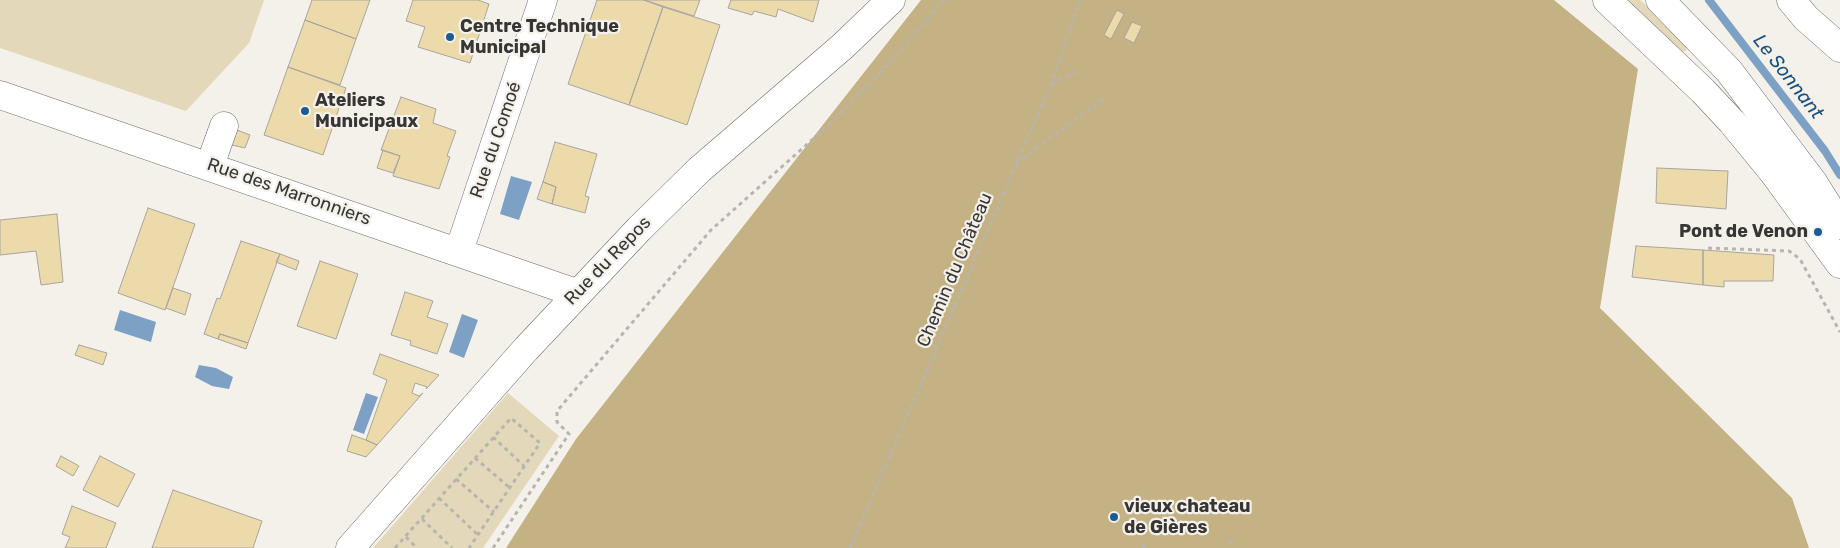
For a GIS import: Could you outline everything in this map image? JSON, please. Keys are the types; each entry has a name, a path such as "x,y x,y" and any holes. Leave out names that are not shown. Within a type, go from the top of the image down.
{"street":[{"name":"Rue du Comoé","path":"458,251 543,0"},
{"name":"Rue du Repos","path":"350,548 576,293 699,170 843,46 891,0"},
{"path":"1607,0 1703,91 1773,172 1840,264"},
{"path":"1660,0 1730,71 1813,182 1840,225"},
{"path":"1791,0 1806,18 1840,48"},
{"path":"1703,91 1730,71"},
{"name":"Rue des Marronniers","path":"0,95 210,165 576,293"},
{"path":"210,165 224,126"}],"path":[{"path":"493,548 569,434 558,422 557,411 710,230 832,122 881,72 944,0"},
{"name":"Chemin du Château","path":"850,548 1015,163 1051,84 1080,0"},
{"path":"1051,84 1077,71"},
{"path":"1015,163 1106,97"},
{"path":"1708,248 1789,251 1800,260 1840,332"},
{"path":"395,548 510,418 540,443 469,548"},
{"path":"493,437 524,466"},
{"path":"475,458 510,488"},
{"path":"456,479 494,512"},
{"path":"439,498 478,535"},
{"path":"422,518 452,548"},
{"path":"406,536 417,548"},
{"path":"1143,548 1145,541"},
{"path":"1230,541 1234,548"}],"shaded area":[{"path":"0,0 264,0 249,43 186,111 0,48"},
{"path":"921,0 1554,0 1638,69 1600,308 1792,498 1809,548 506,548 576,439"},
{"path":"1628,0 1640,0 1682,39 1687,50 1679,54"},
{"path":"508,393 559,436 483,548 373,548"}],"water":[{"path":"511,176 532,182 519,220 500,214"},
{"path":"120,310 156,322 151,342 114,330"},
{"path":"462,314 478,320 464,358 449,352"},
{"path":"199,365 216,368 233,377 229,389 212,386 195,377"},
{"path":"366,393 378,397 364,434 353,430"}],"building":[{"path":"312,0 370,0 356,39 305,20"},
{"name":"Centre Technique Municipal","path":"413,0 478,0 489,4 470,63 418,47 425,27 406,21"},
{"path":"597,0 644,0 663,7 629,105 568,84"},
{"path":"644,0 700,0 694,16"},
{"path":"731,0 819,0 813,22 778,9 776,17 754,11 752,15 728,8"},
{"path":"663,7 720,25 687,125 629,105"},
{"path":"1117,10 1124,14 1111,39 1104,35"},
{"path":"305,20 356,39 340,85 288,67"},
{"path":"1132,22 1142,26 1134,43 1124,38"},
{"name":"Ateliers Municipaux","path":"288,67 346,88 323,155 264,135"},
{"path":"401,97 436,109 433,123 456,131 447,156 450,157 439,189 393,176 400,156 381,150"},
{"path":"237,130 250,135 245,148 232,145"},
{"path":"555,142 597,154 585,196 589,197 585,213 552,204 556,187 543,182"},
{"path":"383,150 400,156 393,173 377,168"},
{"path":"1657,168 1728,171 1726,209 1656,203"},
{"path":"543,182 556,187 552,204 537,199"},
{"path":"148,208 195,224 165,310 118,293"},
{"path":"57,214 63,282 41,285 36,251 0,255 0,220"},
{"path":"241,241 280,254 248,343 220,334 218,339 204,334 217,298 220,299"},
{"path":"1636,246 1703,250 1703,285 1632,277"},
{"path":"1703,250 1774,255 1773,281 1724,281 1724,287 1703,285"},
{"path":"280,254 299,261 296,270 276,262"},
{"path":"320,261 358,274 336,339 297,326"},
{"path":"173,288 191,294 185,315 166,308"},
{"path":"405,292 433,301 427,317 448,324 437,354 410,345 411,341 391,335"},
{"path":"220,334 248,343 246,349 218,339"},
{"path":"79,345 107,353 103,365 75,355"},
{"path":"380,354 439,375 426,389 427,387 415,383 412,393 419,396 423,393 377,445 366,440 387,380 373,374"},
{"path":"352,435 377,445 366,457 347,451"},
{"path":"61,456 79,466 73,476 56,466"},
{"path":"100,456 135,474 118,507 83,490"},
{"path":"173,490 262,521 253,548 152,548"},
{"path":"72,506 116,523 106,548 65,548 70,537 62,534"}],"waterway":[{"name":"Le Sonnant","path":"1709,0 1825,151 1840,175"}],"place":[{"name":"Centre Technique Municipal","path":"450,37"},
{"name":"Ateliers Municipaux","path":"305,111"},
{"name":"Pont de Venon","path":"1818,232"},
{"name":"vieux chateau de Gières","path":"1114,517"}]}
